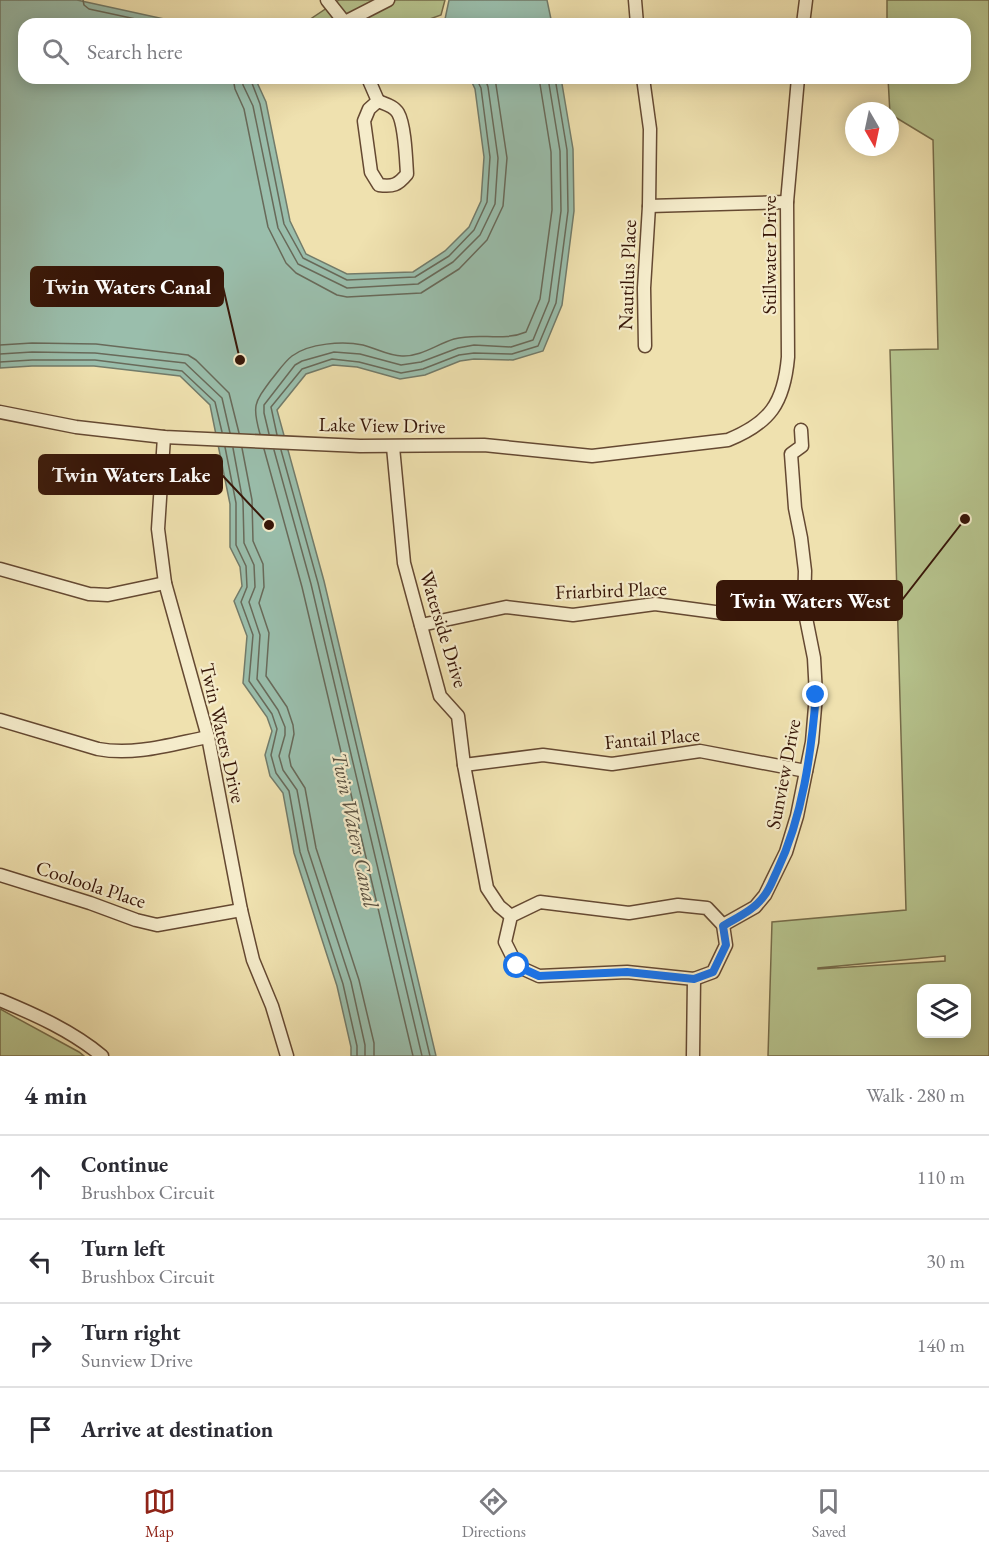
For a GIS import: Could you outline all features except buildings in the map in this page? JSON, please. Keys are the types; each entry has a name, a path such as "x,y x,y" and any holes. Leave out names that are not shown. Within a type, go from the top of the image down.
{"street":[{"path":"327,0 342,18"},
{"path":"355,18 388,0"},
{"path":"635,0 636,18"},
{"path":"804,18 806,0"},
{"path":"371,84 378,101 390,106 398,113 404,137 407,174 401,182 392,187 379,185 371,172 364,121 369,109 378,101"},
{"name":"Nautilus Place","path":"644,84 650,129 649,206 644,288 645,346"},
{"name":"Stillwater Drive","path":"760,424 776,402 787,377 787,202 797,84"},
{"name":"Nautilus Place","path":"649,206 787,202"},
{"name":"Lake View Drive","path":"0,412 76,427 190,439 393,447 484,445 592,456 728,440 760,424"},
{"name":"Sunview Drive","path":"723,926 754,907 765,895 786,852 797,816 812,742 816,695 814,658 804,608 805,571 795,508 791,454 802,446 801,430"},
{"name":"Twin Waters Drive","path":"164,437 158,529 165,583 208,737 241,910 253,960 281,1033 287,1056"},
{"name":"Waterside Drive","path":"393,447 404,563 440,696 458,716 464,765 487,888 499,906 511,916"},
{"path":"0,569 89,594 108,594 165,583"},
{"name":"Friarbird Place","path":"421,626 506,608 573,615 655,604 722,613 804,608"},
{"path":"0,720 113,752 129,752 208,737"},
{"name":"Fantail Place","path":"464,765 543,755 612,764 700,751 806,771"},
{"name":"Cooloola Place","path":"0,875 157,925 241,910"},
{"path":"540,902 629,914 678,904 707,908 723,926 726,945 713,972 694,979 627,972 539,976 517,966 505,942 511,916 540,902"},
{"path":"693,1056 694,979"},
{"path":"0,1000 46,1020 84,1041 102,1056"},
{"path":"277,1056 281,1033"}],"green space":[{"path":"339,0 445,0 441,15 433,18 312,18"},
{"path":"887,0 989,0 989,1056 768,1056 772,922 906,910 890,350 938,349 933,140 899,119 899,102 889,102 888,84 971,84 971,18 887,18","holes":["945,956 945,961 818,968"]},
{"path":"0,1009 79,1052 84,1056 0,1056"}],"water":[{"path":"0,0 77,0 160,18 18,18 18,84 258,84 266,102 290,221 306,254 347,274 413,272 445,251 469,227 481,201 484,157 473,84 562,84 573,149 574,211 562,305 543,351 513,360 460,361 425,375 400,379 357,367 333,365 306,374 277,410 324,581 436,1056 351,1056 337,986 294,853 283,793 270,776 265,755 272,731 267,717 243,683 247,636 234,601 242,586 240,567 230,547 230,504 210,405 180,376 94,366 0,368"},
{"path":"449,0 547,0 551,18 445,18"}],"place":[{"name":"Twin Waters Canal","path":"240,360"},
{"name":"Twin Waters West","path":"965,519"},
{"name":"Twin Waters Lake","path":"269,525"}],"route":[{"path":"517,966 539,976 627,972 694,979 713,972 726,945 723,926 754,907 765,895 786,852 797,816 812,742 816,695"}]}
